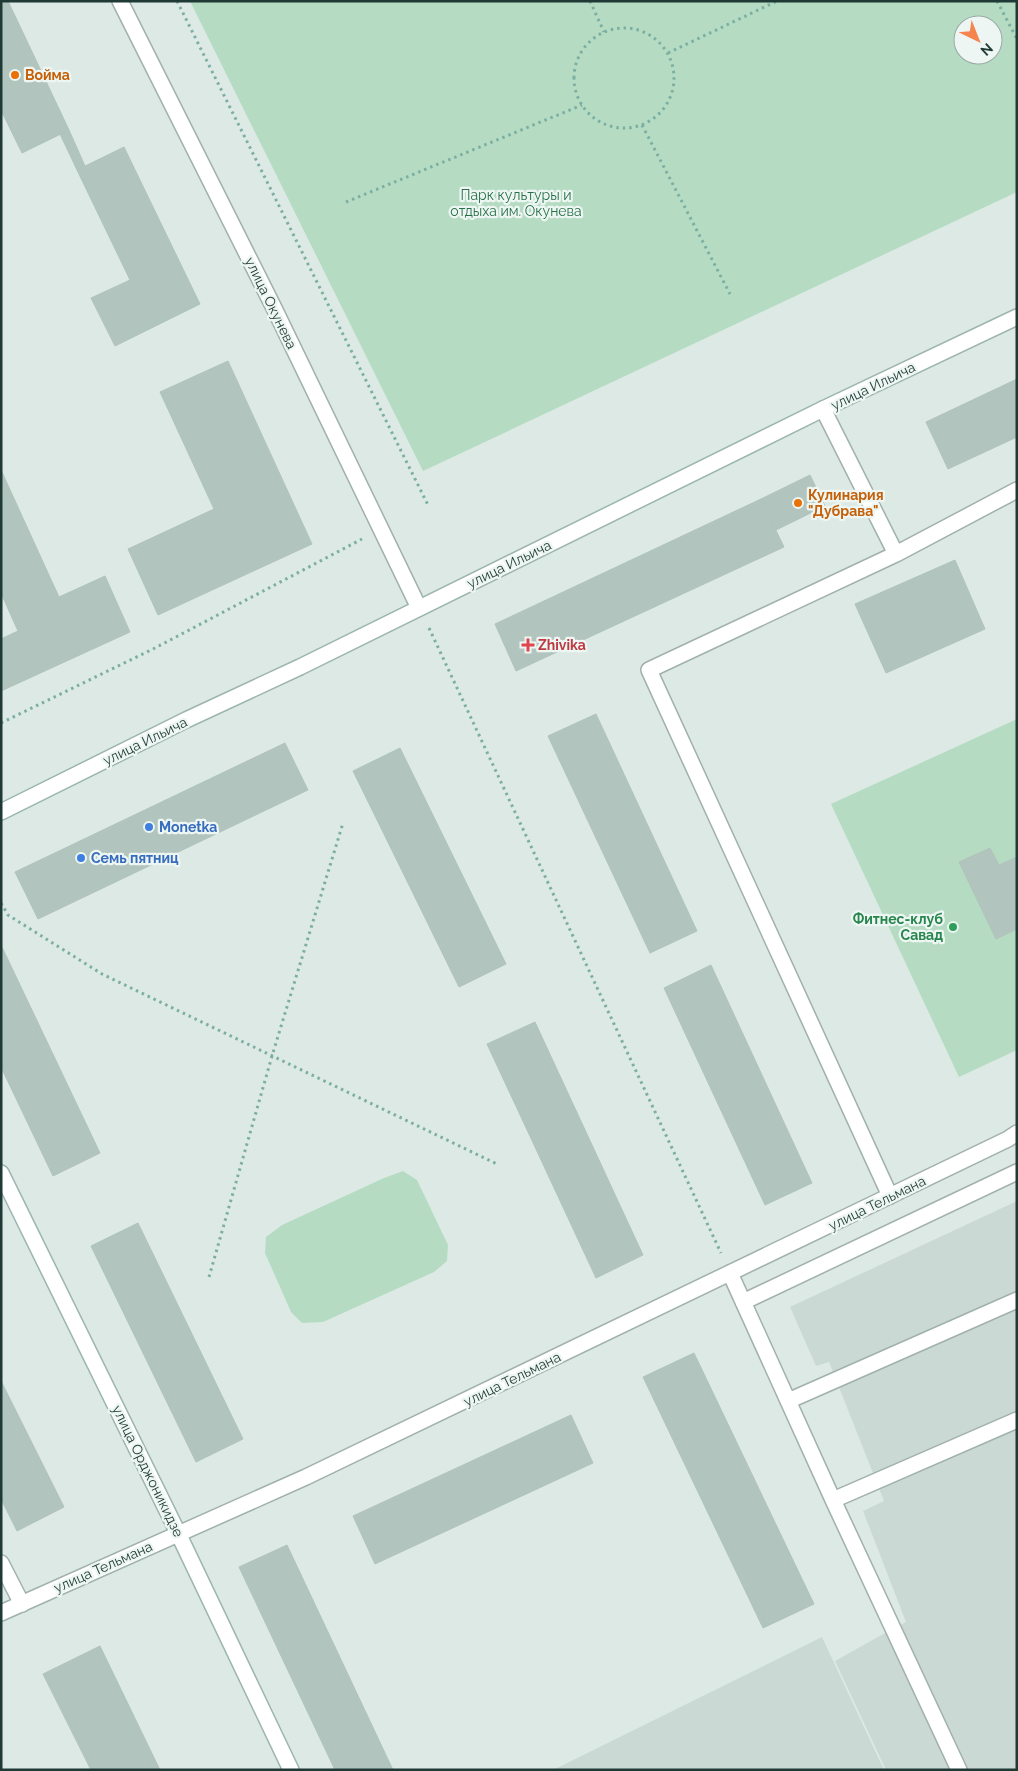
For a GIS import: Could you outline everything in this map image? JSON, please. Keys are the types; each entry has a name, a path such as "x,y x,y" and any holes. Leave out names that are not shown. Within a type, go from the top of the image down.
{"street":[{"name":"улица Окунева","path":"120,1 271,301 420,608"},
{"name":"улица Ильича","path":"1,812 823,409 1017,317"},
{"path":"823,409 896,554"},
{"path":"890,1196 649,670 896,554 1017,490"},
{"name":"улица Тельмана","path":"1,1613 315,1473 1017,1133"},
{"path":"743,1302 1017,1172"},
{"name":"улица Орджоникидзе","path":"1,1173 178,1533 291,1770"},
{"path":"730,1273 959,1770"},
{"path":"788,1401 1017,1300"},
{"path":"833,1500 1017,1420"},
{"path":"1,1563 22,1604"}],"path":[{"path":"177,1 428,505"},
{"path":"590,1 604,32"},
{"path":"668,53 776,1"},
{"path":"997,1 1017,39"},
{"path":"618,28 633,28 647,33 659,41 668,53 674,69 674,86 668,103 657,116 642,124 626,128 608,126 594,118 582,105 575,89 574,72 580,56 590,42 604,32 618,28"},
{"path":"346,202 582,105"},
{"path":"642,124 730,294"},
{"path":"1,723 155,648 381,529"},
{"path":"420,608 730,1273"},
{"path":"209,1277 272,1056 343,823"},
{"path":"1,903 8,915 102,974 499,1165"}],"shaded area":[{"path":"1017,1201 1017,1770 886,1770 835,1661 906,1622 863,1511 884,1501 829,1362 816,1366 790,1307"},
{"path":"822,1637 884,1770 553,1770"}],"green space":[{"name":"Парк культуры и отдыха им. Окунева","path":"190,1 1017,1 1017,192 423,471"},
{"name":"Фитнес-клуб Савад","path":"1017,719 1017,1050 959,1077 831,804"},
{"path":"403,1171 417,1180 448,1245 447,1261 434,1272 323,1322 302,1323 291,1312 265,1253 266,1237 282,1225"}],"building":[{"path":"1,1 8,1 69,130 22,153 1,110"},
{"path":"69,130 85,166 77,170 60,134"},
{"path":"124,147 200,304 115,346 91,298 130,280 77,170"},
{"path":"228,361 312,544 158,615 128,549 214,509 160,392"},
{"path":"1017,379 1017,437 948,469 926,422"},
{"path":"1,470 59,597 105,576 130,632 1,691 1,639 18,631 1,593"},
{"path":"810,475 825,506 776,530 761,499"},
{"path":"761,499 784,547 516,671 495,624"},
{"path":"955,560 985,629 886,673 855,604"},
{"path":"596,714 697,931 650,953 548,736"},
{"path":"285,743 308,790 38,919 15,872"},
{"path":"400,748 506,964 459,987 353,771"},
{"path":"990,848 999,865 1017,857 1017,929 996,939 959,862"},
{"path":"1,945 100,1153 53,1176 1,1067"},
{"path":"711,965 812,1183 765,1205 664,988"},
{"path":"535,1022 643,1255 596,1278 487,1044"},
{"path":"138,1223 243,1439 196,1462 91,1246"},
{"path":"694,1353 814,1604 763,1628 643,1377"},
{"path":"1,1381 64,1507 17,1531 1,1499"},
{"path":"571,1415 593,1463 375,1564 353,1516"},
{"path":"287,1545 393,1770 335,1770 239,1567"},
{"path":"100,1646 160,1770 91,1770 43,1674"}],"place":[{"name":"Войма","path":"15,75"},
{"name":"Кулинария \"Дубрава\"","path":"798,503"},
{"name":"Zhivika","path":"528,645"},
{"name":"Monetka","path":"149,827"},
{"name":"Семь пятниц","path":"81,858"},
{"name":"Фитнес-клуб Савад","path":"953,927"}]}
